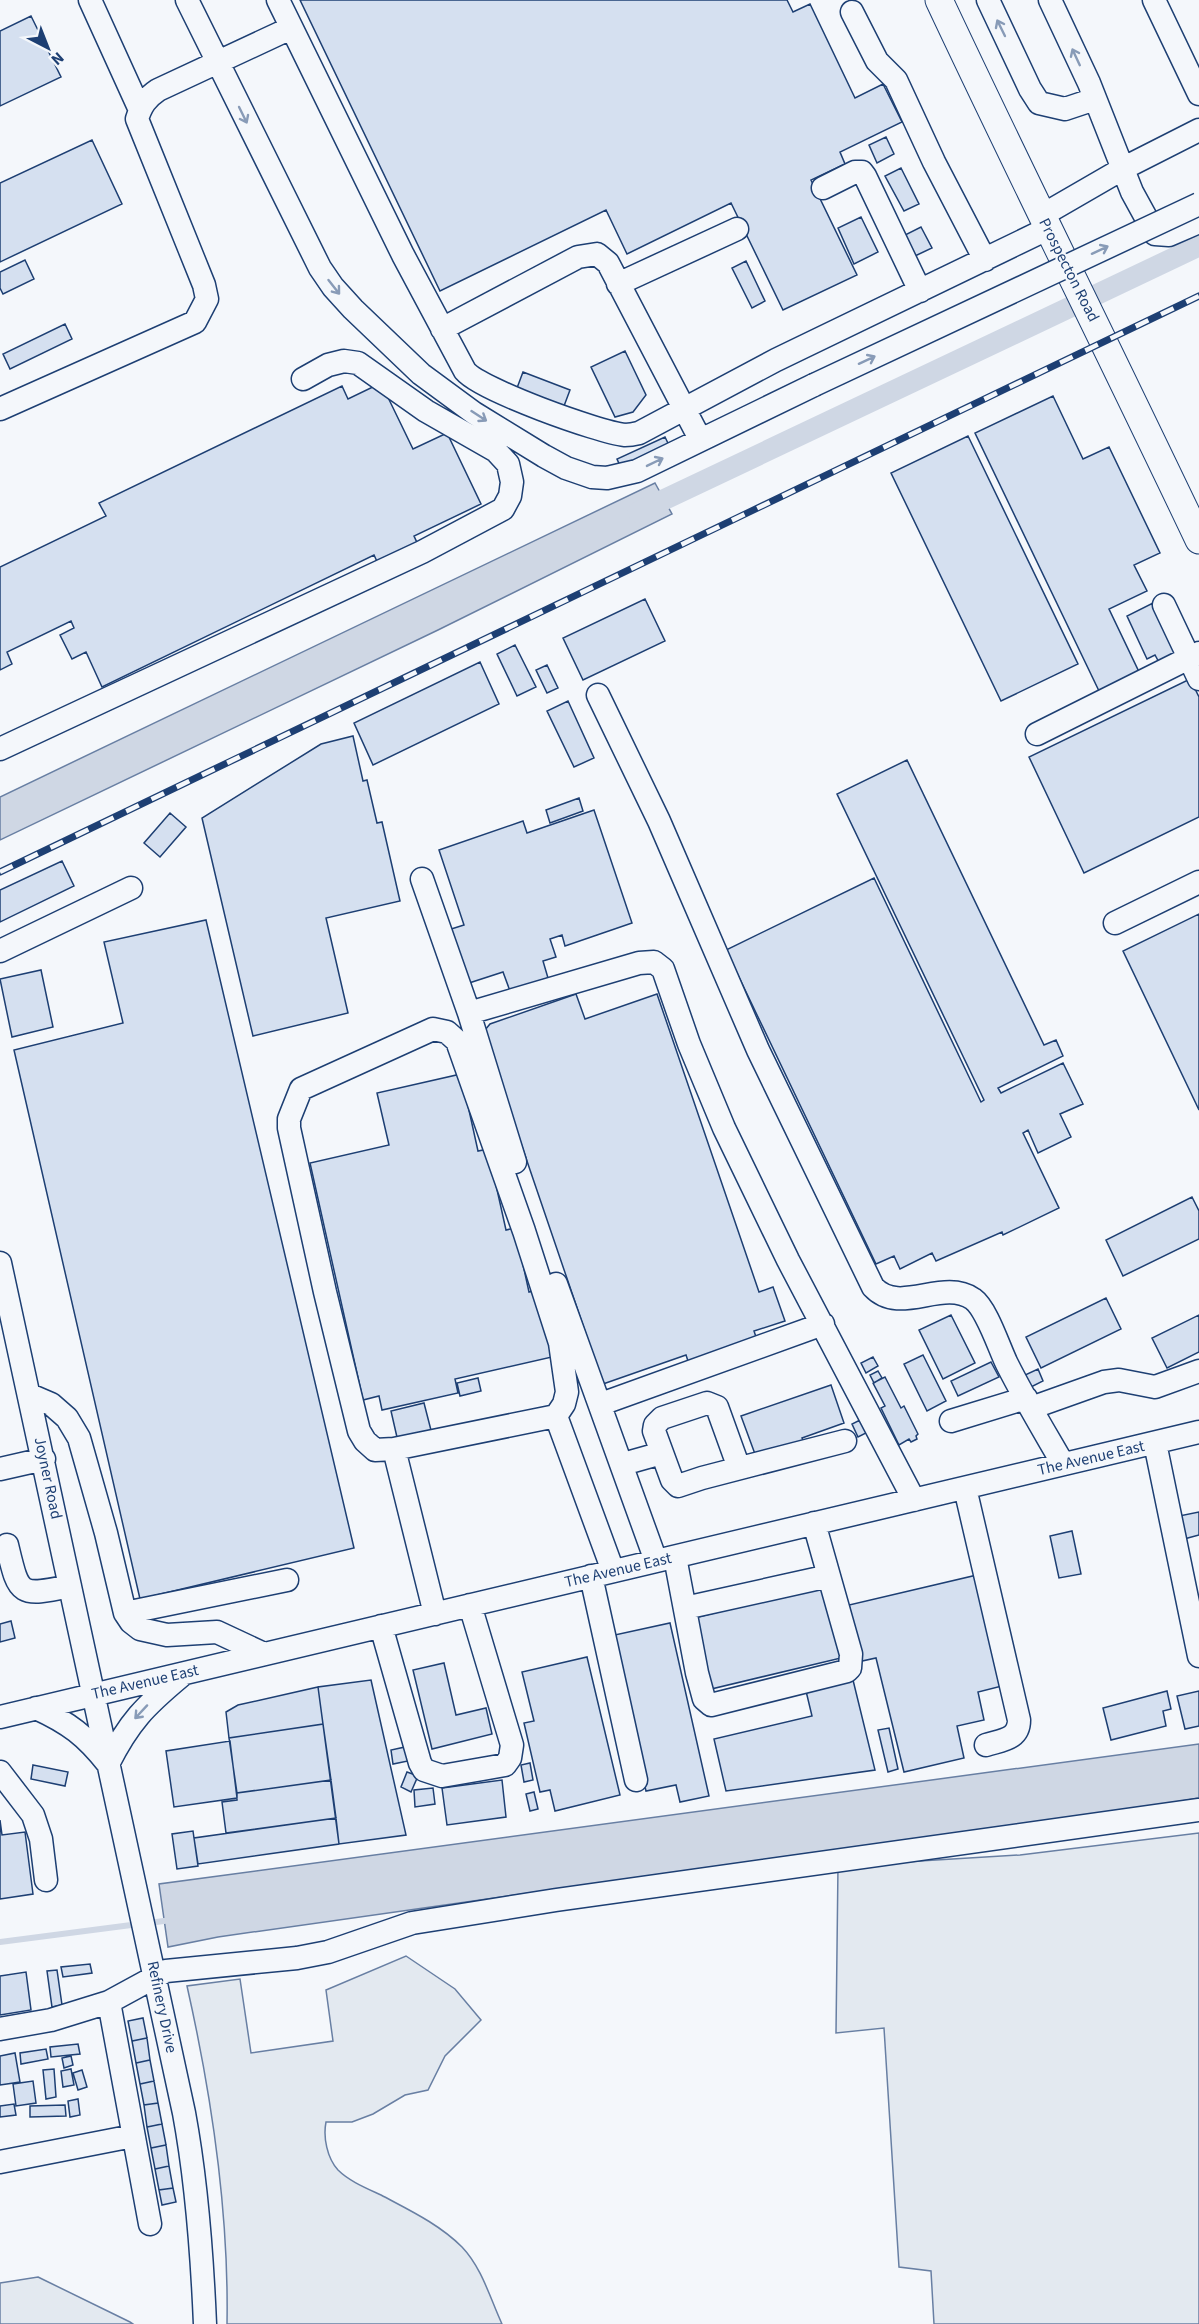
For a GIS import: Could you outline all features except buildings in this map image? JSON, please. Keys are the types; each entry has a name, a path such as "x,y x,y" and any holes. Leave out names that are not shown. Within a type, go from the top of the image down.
{"main road":[{"name":"Prospecton Road","path":"939,0 1199,540"}],"street":[{"path":"90,0 140,110"},
{"path":"187,0 320,268 333,287 352,309 421,374 474,413 566,468 592,477 607,478 637,471 700,439 1199,204"},
{"path":"278,0 403,255 469,376 487,386 550,412 607,431 627,435 639,434 776,360 985,260 1124,168 1199,130"},
{"path":"988,0 1030,89 1039,103 1065,109 1095,99"},
{"path":"1050,0 1095,99 1138,205 1155,234 1169,235 1199,222"},
{"path":"1154,0 1199,94"},
{"path":"852,12 877,61 892,73 896,80 934,162 985,260"},
{"path":"0,409 195,322 207,298 204,285 137,119 140,110 150,96 158,90 291,28"},
{"path":"823,188 855,172 862,172 920,291"},
{"path":"618,284 737,229"},
{"path":"442,329 578,257 597,254 608,263 700,439"},
{"path":"0,749 422,552 503,509 510,496 513,482 508,464 496,451 426,411 358,363 344,361 328,365 303,379"},
{"path":"1164,605 1194,656 1199,679"},
{"path":"1037,735 1194,656"},
{"path":"598,695 659,821 758,1050 873,1287 890,1299 942,1293 962,1294 974,1299 981,1307 1029,1403 1063,1464"},
{"path":"422,879 469,1013 541,1244 623,1464 666,1559 685,1608 704,1699 711,1705 847,1671 850,1668 851,1654 814,1523"},
{"path":"1115,923 1199,882"},
{"path":"0,951 131,888"},
{"path":"469,1013 639,963 654,962 660,965 666,976 689,1044 724,1128 788,1260 914,1500"},
{"path":"433,1029 447,1032 457,1041 524,1231 560,1343 567,1392 564,1404 556,1416 394,1449 375,1450 365,1441 359,1431 325,1292 289,1119 301,1089 433,1029"},
{"name":"Joyner Road","path":"0,1263 93,1695"},
{"path":"601,1404 823,1324"},
{"path":"951,1421 1029,1403 1104,1382 1119,1380 1155,1387 1199,1371"},
{"path":"30,1395 51,1404 67,1418 79,1438 106,1533 125,1613 131,1622 140,1629 167,1635 217,1632 264,1654"},
{"path":"739,1468 717,1407 712,1403 659,1420 655,1425 654,1431 672,1480 678,1486 845,1441"},
{"path":"556,1416 602,1574 636,1780"},
{"name":"The Avenue East","path":"0,1717 1199,1432"},
{"path":"1155,1443 1199,1656"},
{"path":"394,1449 435,1614"},
{"path":"623,1464 662,1453"},
{"path":"0,1468 44,1459"},
{"path":"965,1488 1019,1720 1017,1732 1013,1737 986,1745"},
{"path":"7,1545 15,1579 19,1587 25,1591 39,1592 70,1586"},
{"path":"685,1608 829,1576"},
{"path":"125,1613 287,1580"},
{"path":"381,1626 420,1763 424,1770 442,1776 505,1765 510,1758 512,1745 470,1605"},
{"path":"36,1708 63,1720 80,1732 108,1764 123,1734 137,1715 185,1673"},
{"name":"Refinery Drive","path":"93,1695 150,1953 194,2168 205,2324"},
{"path":"0,1772 33,1815 42,1839 46,1880"},
{"path":"0,2029 51,2020 109,2002 166,1971 297,1958 328,1952 412,1923 545,1902 1199,1810"},
{"path":"109,2002 150,2224"},
{"path":"0,2162 133,2136"}],"shaded area":[{"path":"655,483 672,514 438,630 0,840 0,797"},
{"path":"1199,1744 1199,1798 1027,1827 811,1853 218,1937 168,1947 159,1884"},
{"path":"1199,1833 1199,2324 934,2324 931,2271 899,2267 884,2028 836,2033 838,1866 1020,1855"},
{"path":"406,1956 455,1989 481,2020 445,2056 428,2090 405,2095 373,2114 352,2122 326,2122 327,2147 334,2165 347,2178 423,2218 444,2231 462,2247 475,2264 502,2324 227,2324 222,2196 204,2070 187,1986 240,1979 251,2053 333,2041 326,1990"},
{"path":"38,2277 133,2324 0,2324 0,2283"}],"waterway":[{"path":"638,512 1199,246"},
{"path":"149,1923 171,1920"},
{"path":"0,1942 139,1924"}],"railway":[{"path":"0,872 1199,296"}]}
